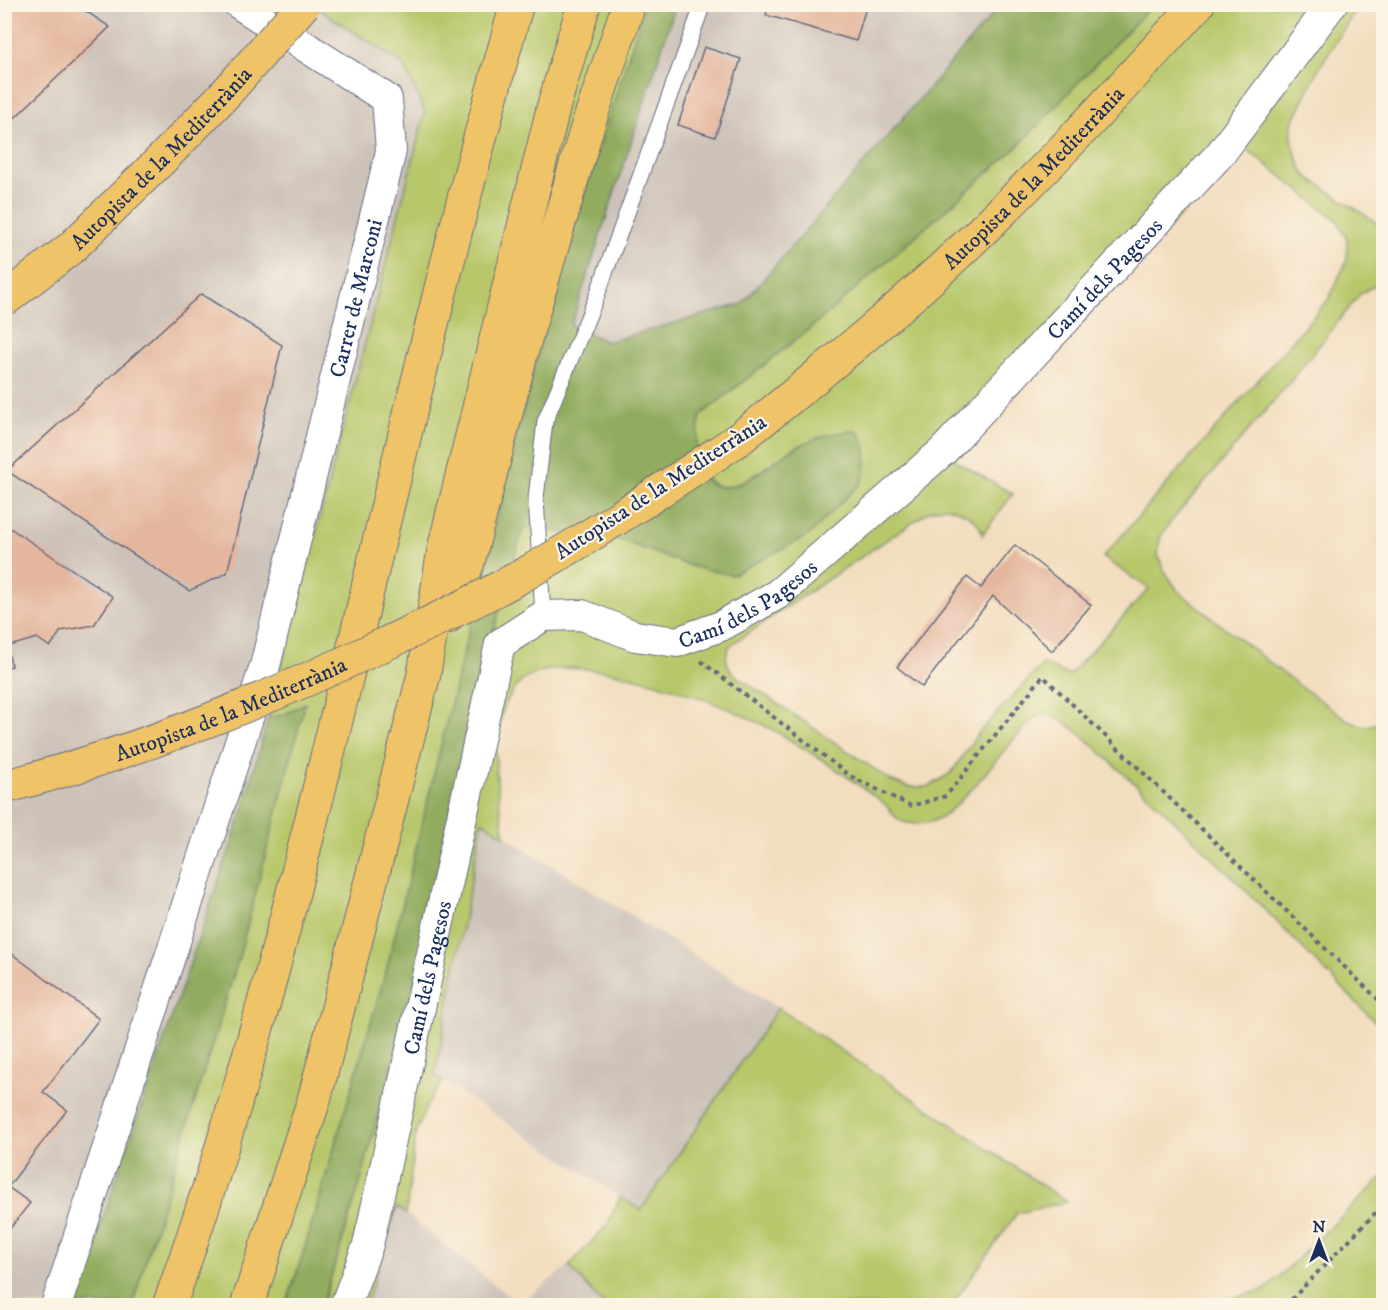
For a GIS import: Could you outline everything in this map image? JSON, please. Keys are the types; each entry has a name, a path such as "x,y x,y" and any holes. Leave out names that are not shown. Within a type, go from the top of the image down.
{"highway":[{"name":"Autopista de la Mediterrània","path":"4,300 70,248 165,156 226,92 304,4"},
{"path":"169,1305 197,1228 240,1088 294,895 449,254 480,134 518,4"},
{"path":"247,1305 314,1100 424,674 444,549 554,105 584,4"},
{"path":"424,674 468,562 523,346 586,130 628,4"},
{"name":"Autopista de la Mediterrània","path":"4,787 106,758 213,719 311,678 426,625 516,579 628,512 739,439 834,362 939,271 1070,144 1198,4"}],"street":[{"name":"Carrer de Marconi","path":"56,1305 265,666 391,151 387,99 239,4"},
{"name":"Camí dels Pagesos","path":"345,1305 368,1245 500,644 543,616 582,615 635,636 677,642 721,626 778,594 943,451 1221,153 1332,4"}],"lane":[{"path":"543,616 536,498 545,421 596,298 703,4"}],"path":[{"path":"677,642 850,776 911,806 946,796 1043,676 1383,1005"},
{"path":"1285,1305 1383,1204"}],"shaded area":[{"path":"5,5 313,5 404,65 425,112 241,815 73,1305 5,1306"},
{"path":"676,5 1001,5 742,304 607,342 571,326"},
{"path":"482,821 778,1008 641,1210 435,1076"},
{"path":"397,1207 519,1304 569,1266 604,1305 366,1306"}],"green space":[{"path":"313,5 645,5 558,275 387,968 286,1305 132,1306 239,957 304,704 286,714 268,718 425,112 404,65"},
{"path":"645,5 676,5 571,325 607,342 742,304 1001,5 1152,5 1016,148 813,326 701,415 697,449 699,462 708,482 717,487 730,487 744,482 790,451 808,442 828,435 858,431 866,450 865,470 861,483 809,535 732,575 694,567 620,540 523,527 470,714 417,974 360,1183 322,1305 286,1306 387,968 558,275"},
{"path":"1152,5 1359,5 1319,68 1292,124 1292,137 1297,158 1306,176 1383,227 1383,280 1360,294 1290,382 1169,524 1160,538 1158,555 1164,570 1178,591 1289,678 1348,720 1364,726 1383,721 1383,1030 1156,803 1087,740 1068,725 1049,715 1037,716 1030,722 966,795 944,815 933,821 911,823 899,820 884,803 811,753 763,725 731,710 652,682 611,672 573,668 541,672 518,685 501,717 496,758 505,836 482,821 435,1076 443,1081 428,1103 416,1132 406,1214 397,1207 366,1305 322,1306 360,1183 470,714 523,527 620,540 694,567 866,462 848,431 795,448 749,479 724,487 713,484 703,474 697,461 697,437 701,415 813,326 1016,148","holes":["1244,147 1338,221 1347,240 1347,260 1328,300 1103,557 1149,589 1069,675 1043,664 979,732 952,772 925,787 909,787 892,781 732,673 726,658 727,651 732,644 931,510 946,507 958,510 978,524 982,535 1013,494 954,460"]},
{"path":"305,703 239,957 132,1305 73,1305 241,815 268,718 286,714"},
{"path":"778,1008 1067,1202 1017,1213 952,1305 604,1305 569,1266 607,1225 620,1197 641,1210"},
{"path":"1383,1177 1383,1305 1218,1305 1217,1302 1265,1290"}],"building":[{"path":"4,4 75,4 110,27 4,128"},
{"path":"769,4 867,4 856,41 766,15"},
{"path":"704,47 741,59 715,137 678,125"},
{"path":"201,294 282,345 227,573 189,591 7,471"},
{"path":"4,524 113,597 94,625 61,631 50,647 37,638 6,647 12,666 4,668"},
{"path":"1015,545 1091,605 1052,651 993,596 922,687 897,667 967,577 981,588"},
{"path":"4,948 99,1019 43,1092 67,1110 8,1187 30,1203 4,1236"}]}
